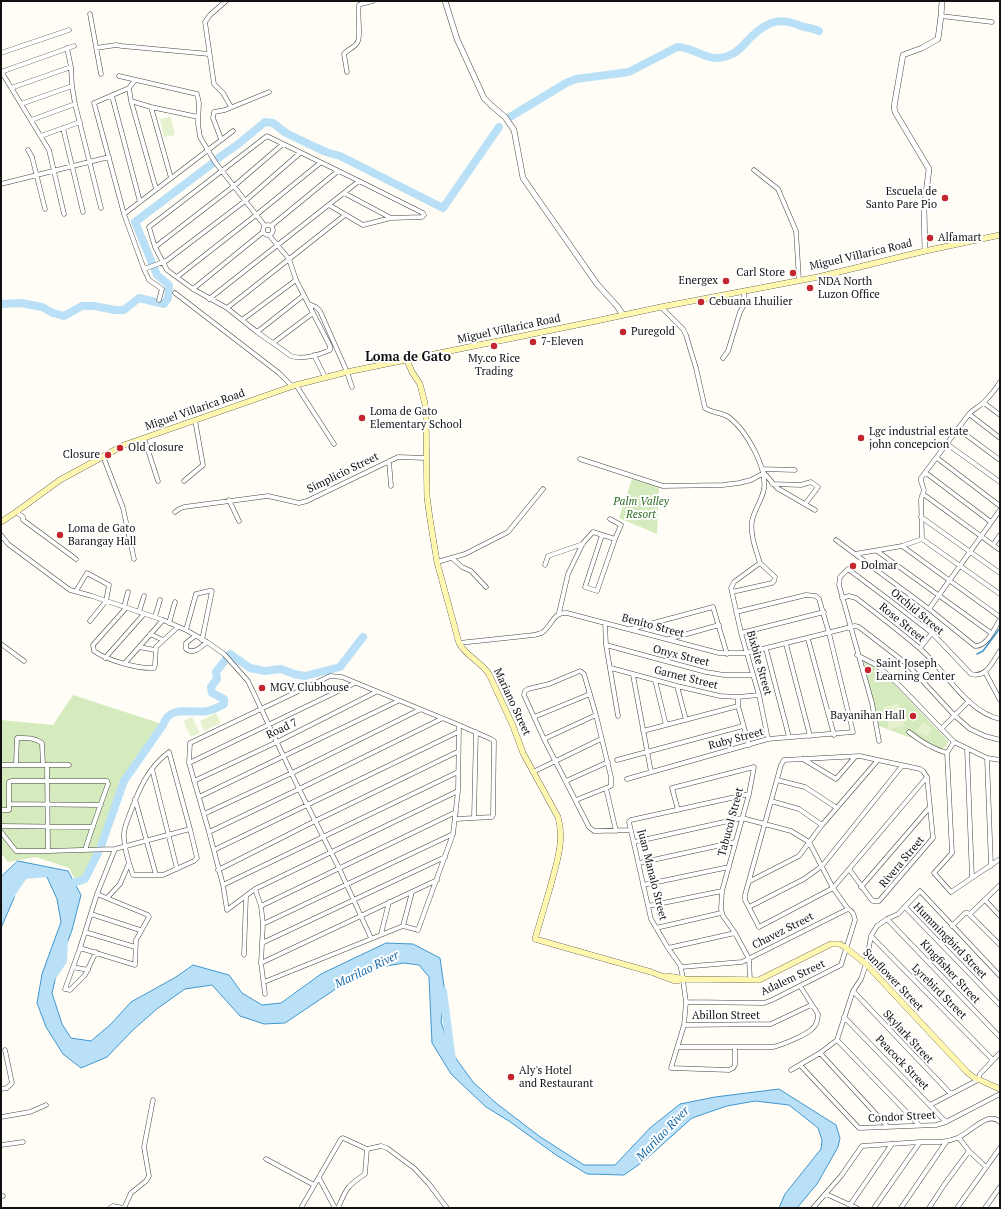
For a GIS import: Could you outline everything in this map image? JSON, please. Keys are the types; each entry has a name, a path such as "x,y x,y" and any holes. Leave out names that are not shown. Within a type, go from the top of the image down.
{"main road":[{"name":"Miguel Villarica Road","path":"1,522 60,480 124,445 294,386 325,377 661,306 818,277 925,251 1000,235"},
{"name":"Mariano Street","path":"408,360 412,372 420,384 425,404 427,497 437,562 459,643 464,651 484,667 488,674 513,726 523,753 558,817 561,835 557,860 535,939"},
{"name":"Sunflower Street","path":"535,939 664,976 684,979 759,980 766,978 831,944 840,944 866,964 967,1072 978,1080 1000,1090"}],"street":[{"path":"226,1 210,15 205,22 214,84 224,93 231,107"},
{"path":"347,72 344,54 354,47 358,41 359,5 373,1"},
{"path":"445,1 457,39 484,98 508,120 514,130 523,178 597,284 624,315"},
{"path":"925,251 924,210 929,169 895,112 894,107 903,55 922,48 938,39 942,16 942,1"},
{"path":"90,14 101,74"},
{"path":"942,16 992,22"},
{"path":"1,53 69,30"},
{"path":"96,48 116,45 209,54"},
{"path":"64,214 49,150 1,72 74,46"},
{"path":"67,48 71,67 75,104 101,208"},
{"path":"11,88 71,67"},
{"path":"119,76 197,94 199,103 198,124 200,137 222,171 265,226"},
{"path":"135,80 129,88 94,103 124,214 144,269 149,280 162,289 159,300"},
{"path":"21,104 72,86"},
{"path":"129,88 131,101 156,190"},
{"path":"221,139 213,115 214,112 269,92"},
{"path":"112,96 140,202"},
{"path":"131,101 198,117"},
{"path":"31,120 75,104"},
{"path":"151,107 171,178"},
{"path":"40,136 80,122"},
{"path":"63,128 83,212"},
{"path":"124,214 233,130"},
{"path":"263,232 269,235 278,244 289,259 296,280 330,346 330,350 314,355 296,358 291,356 256,332 227,308 193,289 167,270 155,247 149,227 267,136 423,213 424,216 391,218 364,225 329,206"},
{"path":"155,247 234,186 283,144"},
{"path":"28,150 32,157 44,209"},
{"path":"144,269 166,261 245,201 300,153"},
{"path":"1,184 109,157"},
{"path":"177,277 320,163"},
{"path":"754,170 778,189 796,230 799,280"},
{"path":"265,226 271,226 338,171"},
{"path":"209,298 329,206 359,181"},
{"path":"344,193 391,218"},
{"path":"227,308 345,216"},
{"path":"193,289 263,232 265,226"},
{"path":"269,235 272,231 271,226"},
{"path":"242,320 296,280"},
{"path":"723,358 728,350 740,312 744,305 744,291"},
{"path":"175,293 294,386 334,444"},
{"path":"256,332 304,295"},
{"path":"309,304 316,307 320,311 347,372 352,387"},
{"path":"661,306 683,329 686,335 696,368 705,408 730,418 740,428 753,448 763,471 772,484 783,492 806,503 815,510"},
{"path":"273,343 312,313"},
{"path":"314,355 325,377"},
{"path":"922,539 921,499 924,486 921,481 968,414 984,403 1000,382"},
{"path":"996,389 1000,392"},
{"path":"984,403 1000,415"},
{"path":"968,414 1000,438"},
{"path":"184,481 204,465 195,420"},
{"path":"958,429 1000,460"},
{"path":"144,438 158,481"},
{"path":"947,444 1000,482"},
{"path":"103,456 123,508 134,559"},
{"name":"Simplicio Street","path":"175,512 184,507 268,496 299,503 307,501 398,457 426,458"},
{"path":"937,458 1000,506"},
{"path":"580,459 664,486 731,484 751,480 763,471 795,470"},
{"path":"389,461 391,486"},
{"path":"760,563 734,582 732,592 774,581 776,579 774,575 760,563 752,529 752,520 761,500 764,488 763,471"},
{"path":"926,473 991,522"},
{"path":"772,484 801,485 811,482 818,486 806,503"},
{"path":"437,562 465,554 508,532 543,489"},
{"path":"923,494 1000,550"},
{"path":"229,500 239,521"},
{"path":"929,609 1000,510"},
{"path":"16,512 23,517 23,520 76,559"},
{"path":"921,517 1000,573"},
{"path":"602,535 585,587 597,592 621,524 610,519"},
{"path":"459,643 542,633 559,613 568,574 583,543 593,532 615,539"},
{"path":"1,535 8,544 70,590 163,620 186,630 224,654 248,681 299,790 339,868 371,938"},
{"path":"993,545 1000,535"},
{"path":"855,554 902,546 922,539"},
{"path":"922,539 1000,594"},
{"path":"836,540 929,609 975,646 982,645 1000,619 902,546"},
{"path":"1,542 8,544"},
{"path":"545,565 548,556 583,543"},
{"path":"877,551 991,633"},
{"path":"452,558 462,567 471,571 486,587"},
{"name":"Orchid Street","path":"842,598 839,580 848,569 932,633 971,674 975,675 985,672"},
{"path":"76,591 86,573 109,584 110,588 106,601 90,621"},
{"path":"186,630 196,594 212,591 202,640"},
{"path":"128,592 125,608 94,645 94,651 106,658 154,668 156,647 178,627"},
{"name":"Bixbite Street","path":"732,592 746,653 759,695 768,739"},
{"path":"736,612 806,595 816,596 821,602 829,633"},
{"path":"139,612 144,596"},
{"name":"Rose Street","path":"842,598 849,596 856,598 920,648 969,701 987,714 1000,719"},
{"path":"842,598 857,655 872,703 879,741"},
{"path":"155,618 160,600"},
{"path":"169,623 175,602"},
{"path":"631,629 713,607 727,654"},
{"path":"741,633 824,612"},
{"name":"Benito Street","path":"559,613 567,613 727,654 746,653 766,649 851,628"},
{"path":"106,658 144,614"},
{"path":"125,663 163,620"},
{"path":"605,623 606,645 618,716"},
{"path":"668,639 719,625"},
{"path":"851,628 859,627 907,664 954,715 970,729 985,736 1000,740"},
{"name":"Ruby Street","path":"627,779 768,739 834,735 852,732 829,633"},
{"path":"920,648 932,633"},
{"path":"150,634 163,640"},
{"path":"195,636 186,644 186,649 188,651 195,650 207,642"},
{"path":"808,639 834,735"},
{"path":"1,644 24,660"},
{"path":"786,644 810,736"},
{"name":"Onyx Street","path":"606,645 706,672 724,675 753,675"},
{"path":"139,647 155,650"},
{"path":"766,649 789,737"},
{"path":"1000,653 985,672 1000,700"},
{"path":"857,655 878,666 900,686 954,742 986,758 1000,760"},
{"name":"Garnet Street","path":"611,668 633,675 720,696 738,697 759,695"},
{"path":"576,800 611,786 608,762 596,715 584,674 580,671 549,684 528,689 525,691 524,695 544,739 590,827 598,832 630,830"},
{"path":"633,675 652,772"},
{"path":"456,819 492,817 494,741 476,732 419,710 342,677 330,676 190,743 189,763 214,850 223,885 227,910 255,889 458,791"},
{"path":"655,680 666,725"},
{"path":"189,763 355,683"},
{"path":"677,686 686,720"},
{"name":"Road 7","path":"194,781 277,742 376,692"},
{"path":"534,717 590,694"},
{"path":"738,697 738,706 749,744"},
{"path":"199,797 398,701"},
{"path":"941,729 969,701"},
{"path":"643,731 738,706"},
{"path":"204,814 292,773 419,710"},
{"path":"544,739 596,715"},
{"path":"209,832 299,790 441,719"},
{"path":"264,982 403,926 418,930 453,834 456,819 459,725"},
{"path":"617,760 743,726"},
{"path":"214,850 458,732"},
{"path":"474,817 476,732"},
{"path":"909,732 918,739 938,750 947,753"},
{"path":"16,765 16,738 35,739 42,743 47,780 48,851"},
{"path":"533,772 601,739"},
{"path":"954,742 947,753 952,853 934,873 951,892 1000,859"},
{"path":"968,749 972,878"},
{"path":"169,752 197,858 163,875 133,876 123,835 135,799 146,776 152,769 161,758 169,752"},
{"path":"218,870 457,752"},
{"path":"803,759 836,779 854,757"},
{"path":"849,869 861,887 930,807 927,777 920,769 878,760 854,757 784,760 764,823 750,881 745,895 745,900 759,927 833,888 849,869 927,777"},
{"path":"986,758 991,866"},
{"path":"750,881 799,856 822,825 878,760"},
{"path":"566,781 608,762"},
{"path":"1,765 69,765"},
{"path":"749,907 804,878 822,866 902,766"},
{"name":"Tabucol Street","path":"678,810 672,788 754,767 749,794 722,891 721,913"},
{"path":"152,769 177,869"},
{"path":"223,885 322,836 458,772"},
{"path":"777,780 805,787 837,808"},
{"path":"1,810 9,810 9,785 11,781 107,781 108,784 84,850"},
{"path":"606,788 616,831"},
{"path":"678,810 749,794"},
{"path":"135,799 156,875"},
{"path":"771,801 799,809 822,825"},
{"path":"9,804 101,805"},
{"name":"Rivera Street","path":"861,887 873,901 876,902 882,900 933,838 930,807"},
{"name":"Juan Manalo Street","path":"678,810 630,821 630,830 652,919 668,948 681,967 684,979 686,1002 684,1024 671,1068 729,1070 735,1065 735,1048"},
{"path":"261,906 456,812"},
{"path":"634,842 742,818 791,831 809,842 833,888 848,909 853,913 855,920 846,948"},
{"path":"1,826 93,827"},
{"path":"1,832 16,851 48,851 115,849 190,829"},
{"path":"263,924 453,834"},
{"path":"639,864 735,842"},
{"path":"96,952 85,975 70,990 65,989 97,894 115,849"},
{"path":"262,943 445,857"},
{"path":"107,898 120,884 129,862"},
{"path":"643,885 729,867"},
{"path":"261,963 437,880"},
{"path":"970,914 1000,885"},
{"path":"255,889 261,906 263,924 261,963 265,994"},
{"path":"648,906 722,891"},
{"path":"791,1070 820,1053 837,1040 853,991 861,979 866,964 871,936 877,926 898,914 920,891 1000,976"},
{"path":"403,926 412,892"},
{"path":"80,948 135,965 136,940 148,917 147,913 97,894"},
{"path":"244,954 246,896"},
{"path":"984,900 1000,916"},
{"path":"381,934 389,902"},
{"name":"Hummingbird Street","path":"905,907 1000,1006"},
{"name":"Chavez Street","path":"681,967 742,962 848,909"},
{"path":"656,928 721,913 750,959 750,980"},
{"path":"952,926 965,913 970,914 1000,945"},
{"path":"91,914 140,930"},
{"name":"Kingfisher Street","path":"887,919 1000,1037"},
{"path":"85,932 135,947"},
{"path":"668,948 735,933"},
{"name":"Lyrebird Street","path":"871,936 993,1060"},
{"name":"Adalem Street","path":"686,1002 764,1003 841,965 846,948"},
{"path":"73,967 88,970"},
{"path":"678,1048 778,1046 811,1030 818,1020 818,1014 800,986"},
{"name":"Skylark Street","path":"853,991 951,1094"},
{"name":"Abillon Street","path":"684,1024 771,1024 811,1005"},
{"name":"Peacock Street","path":"844,1017 946,1122"},
{"path":"837,1040 919,1125"},
{"path":"1,1089 8,1088 12,1083 8,1071 5,1050"},
{"path":"820,1053 888,1127"},
{"path":"930,1105 978,1080 980,1074 1000,1053"},
{"name":"Condor Street","path":"800,1065 859,1128 936,1125 946,1122 1000,1090"},
{"path":"110,1208 113,1206 123,1208 131,1193 146,1181 149,1176 144,1148 154,1100"},
{"path":"1,1117 30,1112 46,1105"},
{"path":"813,1208 826,1194 862,1146 920,1142 946,1142 959,1138 989,1118 995,1118 1000,1122"},
{"path":"959,1138 969,1151 986,1167"},
{"path":"301,1208 341,1139 345,1139 367,1149 381,1146 387,1148 414,1168 429,1184 447,1208"},
{"path":"1,1145 23,1142"},
{"path":"874,1208 920,1142"},
{"path":"901,1208 946,1142"},
{"path":"850,1205 892,1144"},
{"path":"957,1208 1000,1148"},
{"path":"338,1208 348,1188 354,1180 364,1174 367,1149"},
{"path":"929,1208 969,1151"},
{"path":"266,1159 314,1186"},
{"path":"319,1178 335,1208"},
{"path":"985,1208 1000,1187"},
{"path":"826,1194 857,1208"}],"green space":[{"path":"171,117 175,135 164,137 160,119"},
{"name":"Palm Valley Resort","path":"632,479 659,487 657,534 619,518"},
{"path":"863,659 876,665 948,741 947,746 941,749 879,726"},
{"path":"73,695 162,724 124,779 94,857 84,877 74,878 69,868 36,857 8,862 1,853 1,720 53,725"},
{"path":"898,704 905,726 889,729 884,707"},
{"path":"216,713 221,723 204,731 200,721"},
{"path":"192,717 200,733 191,737 183,721"},
{"path":"924,722 933,730 926,737 916,731"}],"water":[{"path":"18,861 68,871 81,895 72,930 58,967 52,993 62,1024 71,1038 91,1041 111,1024 131,1002 176,977 193,965 229,975 242,993 262,1005 281,1003 321,974 386,943 413,944 440,958 445,993 441,1022 452,1053 473,1082 496,1103 539,1136 584,1165 615,1165 650,1128 680,1104 715,1097 779,1089 836,1125 840,1138 838,1147 817,1184 797,1208 779,1208 785,1194 821,1149 822,1140 818,1128 789,1105 755,1101 727,1106 692,1118 644,1161 624,1175 587,1174 556,1155 509,1121 486,1107 451,1074 432,1043 429,977 419,965 404,963 375,968 346,982 285,1023 264,1024 240,1016 212,985 185,989 158,1008 133,1030 107,1057 81,1068 63,1054 46,1027 37,1003 42,974 61,922 57,899 47,877 38,873 17,880 14,898 1,928 1,877"}],"waterway":[{"path":"510,117 566,83 576,79 629,72 677,47 709,57 722,58 736,52 763,27 774,22 780,21 793,23 819,31"},
{"path":"217,159 265,122 273,123 286,133 326,152 340,156 443,208 499,127"},
{"path":"1,304 21,303 42,307 53,313 64,316 82,306 124,310 139,298 164,304 168,298 169,285 157,275 135,222 213,163"},
{"path":"977,654 983,651 1000,628"},
{"path":"101,846 124,781 163,725 166,718 170,714 176,712 201,712 224,704 224,699 212,693 211,687 217,679 216,672 230,654 250,668 265,671 281,669 305,676 340,667 363,637"},
{"path":"64,886 85,879 98,853"},
{"name":"Marilao River","path":"1,909 24,875 49,873"},
{"name":"Marilao River","path":"52,977 63,961 64,942"},
{"name":"Marilao River","path":"443,991 452,1061"}],"place":[{"name":"Escuela de Santo Pare Pio","path":"945,198"},
{"name":"Alfamart","path":"930,238"},
{"name":"Carl Store","path":"793,273"},
{"name":"Energex","path":"726,281"},
{"name":"NDA North Luzon Office","path":"810,288"},
{"name":"Cebuana Lhuilier","path":"701,302"},
{"name":"Puregold","path":"623,332"},
{"name":"7-Eleven","path":"533,342"},
{"name":"My.co Rice Trading","path":"494,346"},
{"name":"Loma de Gato Elementary School","path":"362,418"},
{"name":"Lgc industrial estate john concepcion","path":"861,438"},
{"name":"Old closure","path":"120,448"},
{"name":"Closure","path":"108,455"},
{"name":"Loma de Gato Barangay Hall","path":"60,535"},
{"name":"Dolmar","path":"853,566"},
{"name":"Saint Joseph Learning Center","path":"868,670"},
{"name":"MGV Clubhouse","path":"262,688"},
{"name":"Bayanihan Hall","path":"913,716"},
{"name":"Aly's Hotel and Restaurant","path":"511,1077"}],"district":[{"name":"Loma de Gato","path":"408,357"}]}
